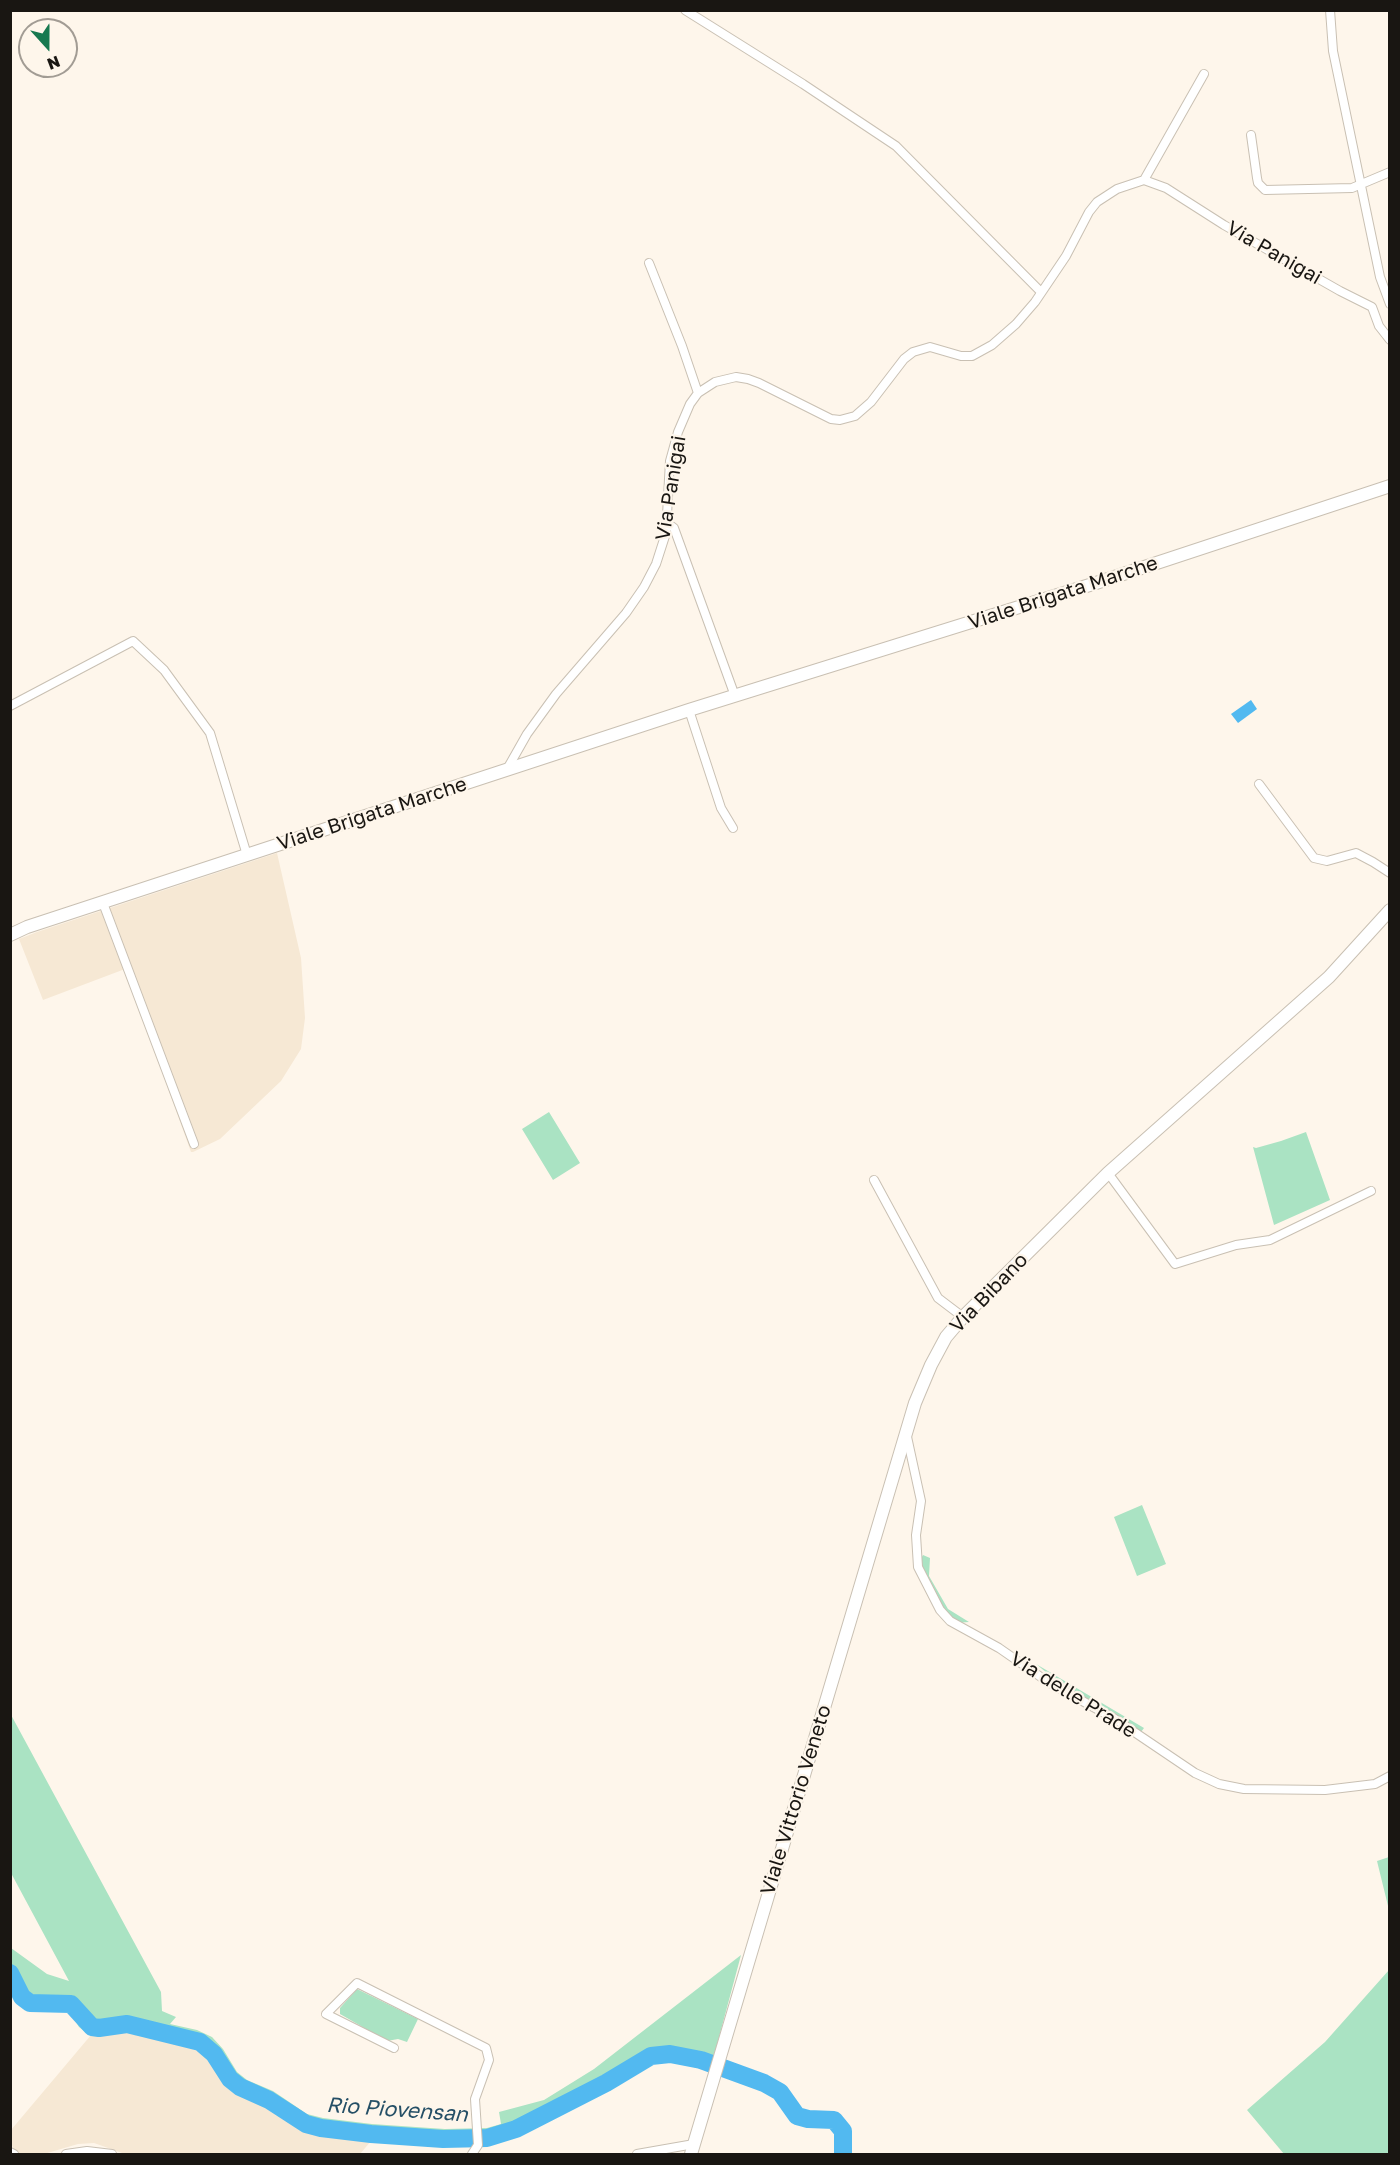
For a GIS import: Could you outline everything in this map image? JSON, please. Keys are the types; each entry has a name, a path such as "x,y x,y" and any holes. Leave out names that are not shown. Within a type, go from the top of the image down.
{"street":[{"path":"685,10 896,146 1041,292"},
{"path":"1330,10 1333,51 1380,277 1389,304 1380,308 1372,307 1379,326 1389,340"},
{"path":"649,263 698,393 715,382 736,377 759,383 831,419 848,419 867,406 904,359 913,352 930,347 961,356 972,356 982,352 1016,324 1066,256 1089,212 1097,202 1117,189 1144,180 1204,74"},
{"path":"1251,135 1258,183 1265,190 1352,188 1389,172"},
{"name":"Via Panigai","path":"1144,180 1166,188 1224,225 1372,307"},
{"path":"1380,277 1389,274"},
{"name":"Via Panigai","path":"506,771 527,734 556,694 626,613 652,572 666,532 673,447 684,417 698,393"},
{"name":"Viale Brigata Marche","path":"10,935 27,927 690,710 1096,583 1389,486"},
{"path":"670,525 674,528 735,696"},
{"path":"10,706 133,641 164,670 210,733 247,855"},
{"path":"690,710 721,808 733,828"},
{"path":"1259,784 1314,858 1327,861 1356,853 1389,873"},
{"path":"103,903 194,1144"},
{"name":"Via Bibano","path":"873,1539 915,1403 946,1337 963,1317 1108,1173 1329,977 1389,912"},
{"path":"1108,1173 1175,1264 1236,1245 1270,1240 1371,1191"},
{"path":"874,1180 938,1298 963,1317"},
{"name":"Via delle Prade","path":"906,1431 921,1501 916,1535 918,1567 940,1610 950,1621 999,1648 1048,1682 1115,1719 1195,1773 1219,1784 1244,1789 1324,1791 1375,1784 1389,1776"},
{"name":"Viale Vittorio Veneto","path":"693,2149 873,1539"},
{"path":"394,2048 326,2014 357,1983 486,2048 489,2060 475,2099 478,2145 472,2154"},
{"path":"638,2154 693,2149"},
{"path":"66,2154 96,2151 112,2154"}],"shaded area":[{"path":"277,853 301,958 305,1018 301,1049 281,1081 220,1139 191,1152 125,969 43,1000 19,939"},
{"path":"129,2031 197,2048 205,2054 214,2070 237,2094 265,2106 288,2122 371,2141 360,2154 125,2154 94,2143 78,2144 44,2154 15,2154 11,2142 11,2130 91,2035"}],"green space":[{"path":"549,1112 580,1163 553,1180 522,1129"},
{"path":"1306,1132 1330,1200 1274,1225 1253,1147 1281,1141"},
{"path":"1142,1505 1166,1564 1137,1576 1114,1517"},
{"path":"923,1555 930,1558 929,1576 948,1609 969,1622 955,1623 929,1591 919,1562"},
{"path":"1036,1664 1144,1728 1141,1732 1079,1699"},
{"path":"10,1713 161,1992 162,2011 176,2017 170,2024 197,2030 212,2037 223,2049 237,2072 247,2080 273,2091 307,2114 372,2124 445,2129 487,2128 501,2124 499,2112 544,2100 594,2069 741,1955 710,2071 673,2062 654,2063 611,2089 523,2134 490,2145 445,2146 370,2141 320,2135 301,2130 265,2106 237,2094 224,2083 205,2054 192,2046 129,2031 100,2036 89,2035 79,2027 69,2011 24,2009 13,1997 11,1991 11,1948 47,1974 69,1981 11,1873"},
{"path":"1390,1857 1389,1910 1377,1861"},
{"path":"1389,1970 1389,2154 1284,2154 1247,2110 1325,2042"},
{"path":"357,1989 418,2019 407,2042 398,2039 387,2041 340,2014 340,2008"}],"water":[{"path":"1251,700 1257,709 1238,723 1231,714"}],"waterway":[{"name":"Rio Piovensan","path":"10,1973 22,1997 30,2003 71,2004 92,2027 127,2024 200,2042 214,2054 230,2079 240,2087 269,2100 306,2124 321,2128 443,2139 487,2138 516,2129 606,2083 651,2056 670,2054 701,2060 764,2083 780,2092 797,2116 808,2119 834,2120 843,2131 843,2154"}]}
